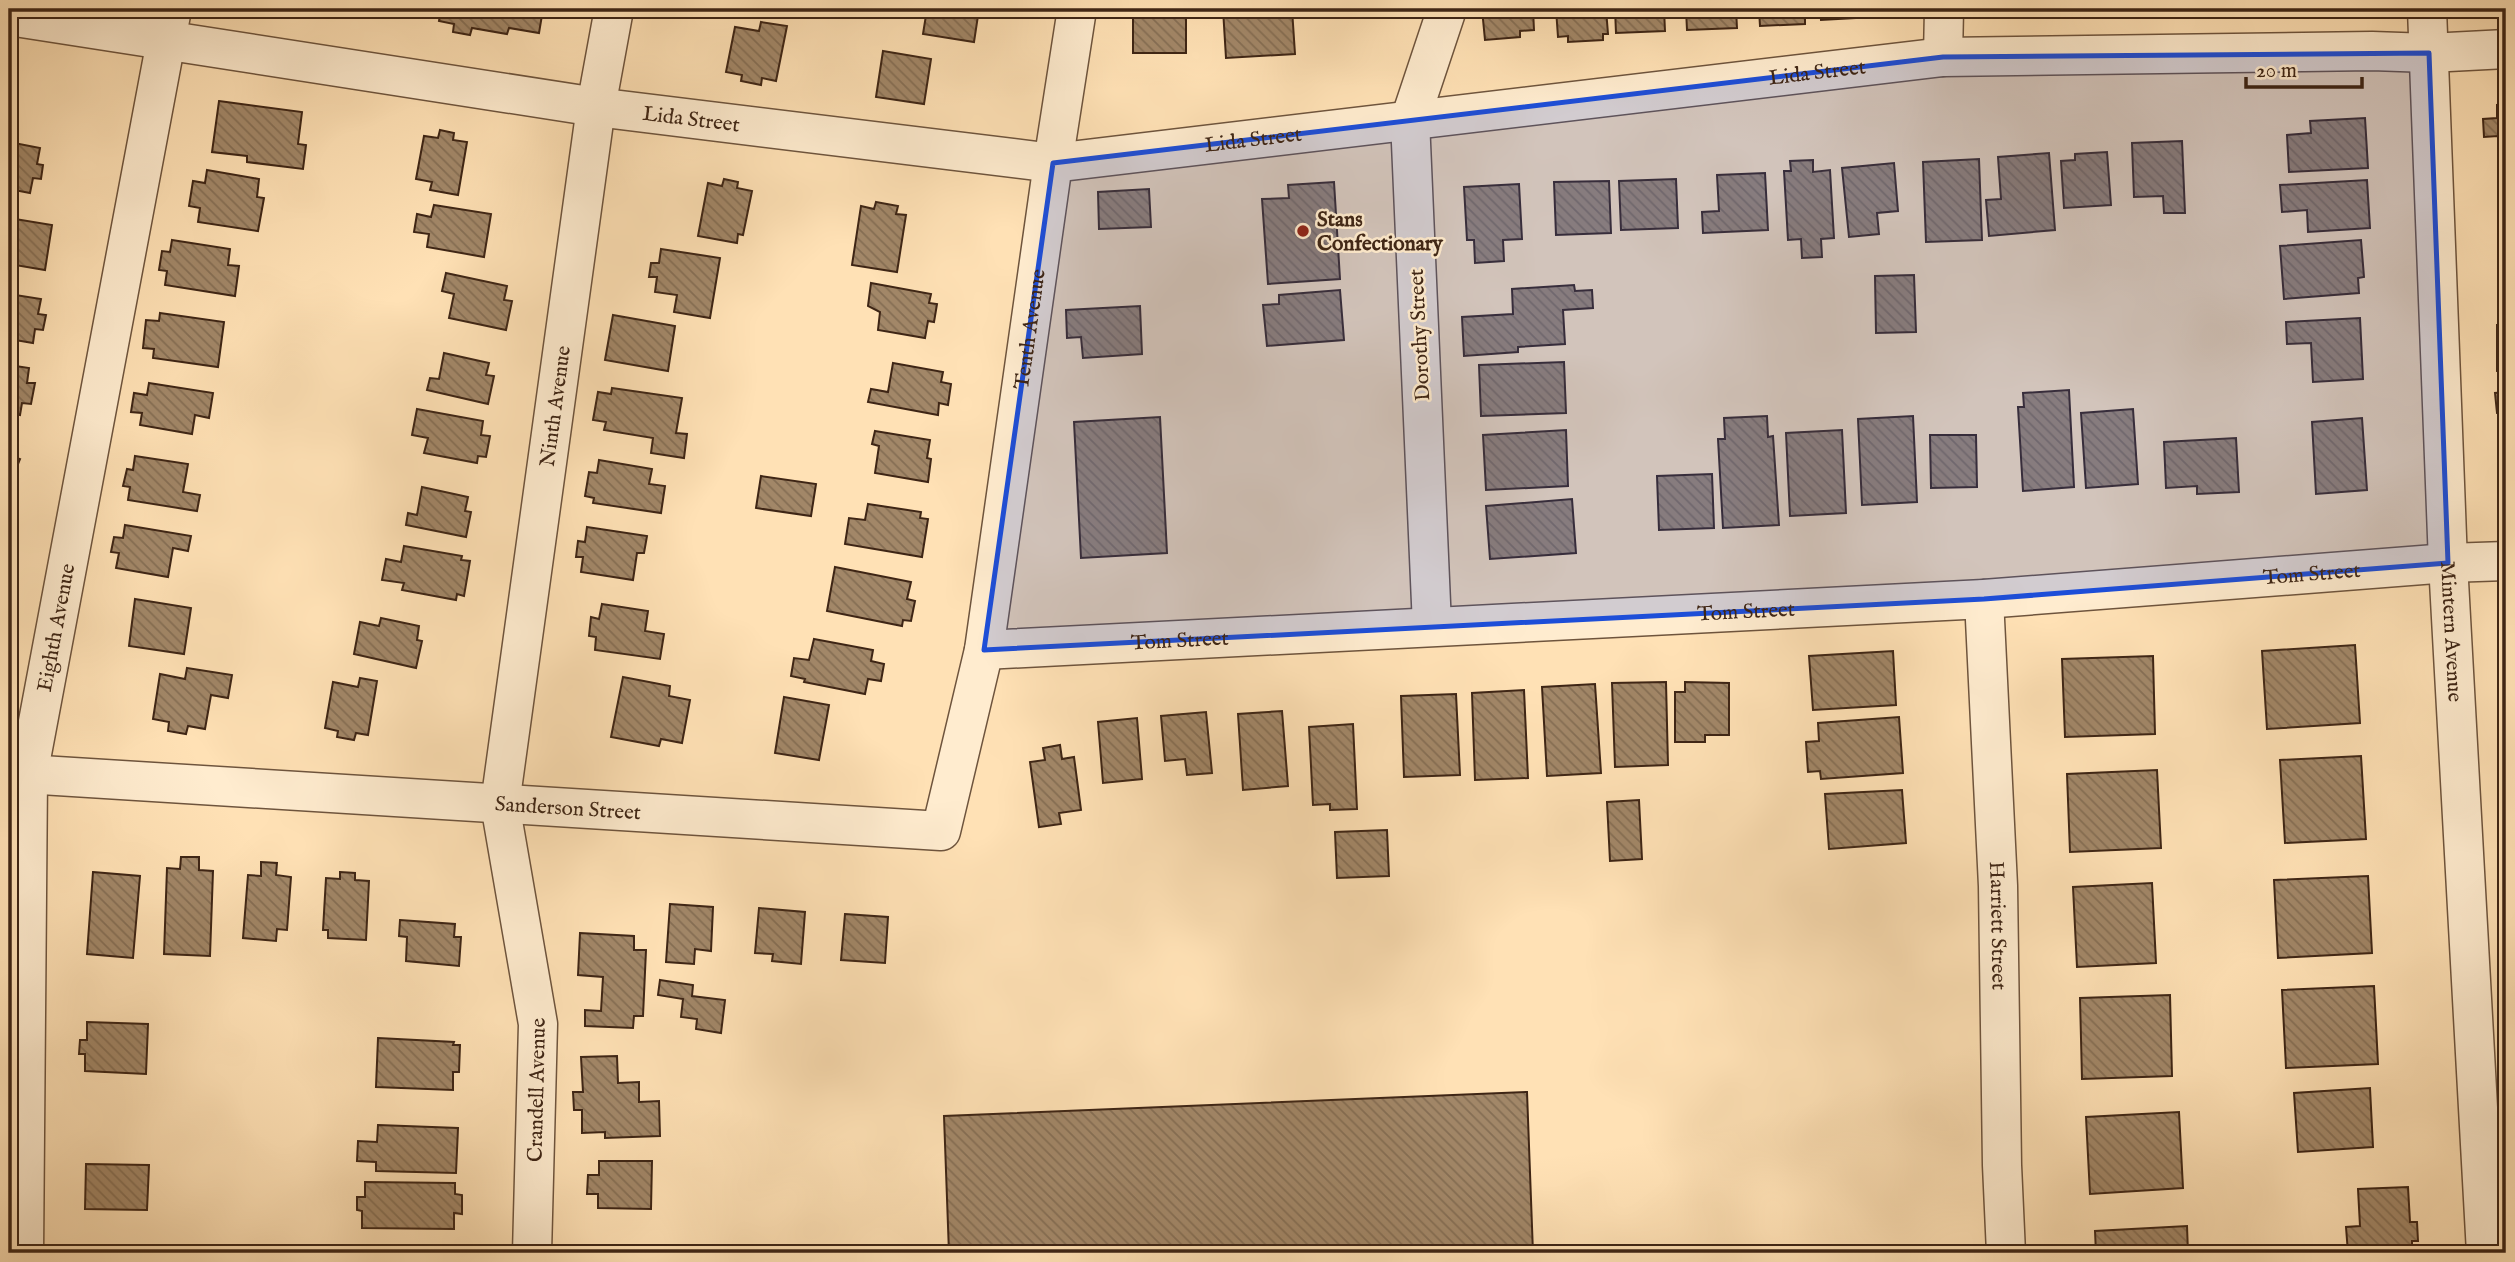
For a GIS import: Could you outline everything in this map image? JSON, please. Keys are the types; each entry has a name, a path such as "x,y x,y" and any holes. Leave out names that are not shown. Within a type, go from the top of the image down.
{"street":[{"name":"Ninth Avenue","path":"500,804 596,107 614,9"},
{"name":"Tenth Avenue","path":"984,650 1052,163 1077,9"},
{"name":"Dorothy Street","path":"1432,626 1410,120 1447,9"},
{"path":"1943,57 1944,9"},
{"name":"Mintern Avenue","path":"2427,9 2448,563 2493,1136 2486,1253"},
{"name":"Lida Street","path":"9,16 170,24 596,107 1052,163 1943,57 2372,51 2429,53 2506,49"},
{"name":"Eighth Avenue","path":"24,1253 19,774 170,24"},
{"name":"Tom Street","path":"984,650 1984,599 2448,563 2506,561"},
{"name":"Harriett Street","path":"1984,599 1998,886 2006,1253"},
{"name":"Sanderson Street","path":"19,774 941,831 984,650"},
{"name":"Crandell Avenue","path":"500,804 538,1024 531,1253"}],"highlighted area":[{"path":"2429,53 2448,563 1984,599 984,650 1053,163 1943,57"}],"building":[{"path":"441,9 543,9 539,33 509,28 507,34 472,28 470,35 453,32 454,24 439,21"},
{"path":"927,9 979,9 974,42 923,34"},
{"path":"1133,9 1186,9 1186,53 1133,53"},
{"path":"1223,9 1292,9 1295,54 1226,58"},
{"path":"1482,9 1533,9 1534,30 1520,31 1520,37 1485,40"},
{"path":"1556,9 1606,9 1608,34 1603,34 1603,40 1568,42 1568,36 1558,37"},
{"path":"1615,9 1664,9 1665,31 1616,33"},
{"path":"1686,9 1736,9 1737,28 1687,30"},
{"path":"1759,9 1805,9 1805,24 1760,26"},
{"path":"1820,9 1873,9 1873,17 1821,20"},
{"path":"761,22 787,26 776,81 762,78 761,85 741,81 742,75 726,72 735,27 759,31"},
{"path":"883,51 931,59 924,104 876,97"},
{"path":"9,67 16,68 9,106"},
{"path":"219,101 302,112 298,144 306,145 303,169 247,162 247,156 212,152"},
{"path":"2506,104 2506,151 2498,152 2498,136 2484,137 2483,119 2497,118 2497,105"},
{"path":"2365,118 2368,168 2289,172 2287,135 2311,133 2310,121"},
{"path":"440,130 454,133 453,140 467,142 458,195 430,190 432,182 416,179 424,136 438,138"},
{"path":"2182,141 2185,213 2164,213 2163,196 2134,197 2132,143"},
{"path":"9,142 40,148 37,164 43,165 41,179 33,178 30,193 9,189"},
{"path":"2107,152 2111,205 2064,208 2061,161 2075,160 2075,154"},
{"path":"2049,153 2055,230 1989,236 1986,200 2001,199 1998,157"},
{"path":"1979,159 1982,240 1926,242 1923,162"},
{"path":"1813,160 1813,172 1830,170 1834,238 1821,239 1822,257 1802,258 1801,239 1788,240 1784,171 1791,171 1790,161"},
{"path":"1894,163 1898,211 1877,213 1879,234 1849,237 1842,168"},
{"path":"207,170 259,179 257,197 264,198 258,231 198,222 200,208 189,206 193,181 205,183"},
{"path":"1765,173 1768,230 1703,233 1702,212 1719,211 1717,175"},
{"path":"724,179 738,182 737,188 752,191 743,235 738,234 737,243 698,236 708,183 722,186"},
{"path":"1676,179 1678,228 1621,230 1619,181"},
{"path":"2367,180 2370,228 2308,232 2307,210 2282,212 2280,185"},
{"path":"1609,181 1611,233 1556,235 1554,182"},
{"path":"2500,181 2506,181 2506,232 2503,233"},
{"path":"1334,182 1340,279 1268,284 1262,199 1289,198 1288,185"},
{"path":"1519,184 1522,239 1503,240 1504,261 1475,263 1474,240 1467,240 1464,187"},
{"path":"1149,189 1151,227 1099,229 1098,192"},
{"path":"876,202 898,206 896,214 906,215 897,272 852,265 861,206 874,209"},
{"path":"434,205 491,214 484,257 427,247 429,234 414,232 417,214 431,217"},
{"path":"9,218 52,225 45,270 9,264"},
{"path":"172,240 230,249 228,265 239,266 235,296 165,285 167,271 159,270 162,251 170,252"},
{"path":"2361,240 2364,277 2358,278 2359,293 2284,299 2280,246"},
{"path":"2502,247 2506,247 2506,302 2505,302"},
{"path":"661,249 720,258 710,318 674,312 677,295 655,292 657,277 649,277 651,263 659,263"},
{"path":"446,273 507,286 504,300 512,301 506,330 449,318 454,294 442,291"},
{"path":"1914,275 1916,332 1876,333 1875,276"},
{"path":"871,283 931,294 929,303 937,304 934,322 928,321 925,338 878,330 880,312 868,306"},
{"path":"1574,285 1575,291 1592,290 1593,308 1563,310 1565,344 1518,347 1518,352 1464,356 1462,317 1513,314 1512,289"},
{"path":"1340,290 1344,340 1267,346 1263,305 1279,304 1279,295"},
{"path":"9,294 41,299 38,314 46,315 43,330 35,329 33,343 9,339"},
{"path":"1140,306 1142,354 1083,358 1081,337 1067,338 1066,310"},
{"path":"160,313 224,322 218,367 153,358 154,349 143,348 146,320 159,321"},
{"path":"613,315 675,326 668,371 605,360"},
{"path":"2360,318 2363,379 2313,382 2311,343 2287,344 2286,322"},
{"path":"2497,325 2506,325 2506,370 2497,371"},
{"path":"444,353 489,363 486,375 494,376 488,404 427,390 430,378 439,379"},
{"path":"1564,362 1566,413 1481,416 1479,365"},
{"path":"893,363 943,372 941,382 951,384 948,405 939,403 938,415 868,402 871,389 888,392"},
{"path":"9,365 29,368 27,383 35,383 31,404 22,403 20,415 9,413"},
{"path":"149,383 213,393 209,418 195,415 192,434 140,425 142,413 131,412 134,393 147,395"},
{"path":"612,388 682,398 676,433 687,434 684,458 651,453 653,438 604,430 606,422 593,420 598,392 611,394"},
{"path":"2069,390 2074,487 2023,491 2018,407 2024,407 2023,393"},
{"path":"2506,392 2506,412 2497,413 2495,393"},
{"path":"417,409 483,421 481,435 490,436 486,457 478,456 477,463 424,453 428,438 412,435"},
{"path":"2133,409 2138,484 2086,488 2081,413"},
{"path":"1767,416 1768,437 1773,436 1779,525 1723,528 1718,439 1725,439 1724,418"},
{"path":"1913,416 1917,502 1862,505 1858,419"},
{"path":"1160,417 1167,553 1081,558 1074,422"},
{"path":"2362,418 2367,490 2316,494 2312,422"},
{"path":"1566,430 1568,486 1486,490 1483,435"},
{"path":"1842,430 1846,513 1790,516 1786,433"},
{"path":"875,431 930,440 927,458 931,459 928,482 875,473 879,446 872,444"},
{"path":"1930,435 1976,435 1977,487 1931,488"},
{"path":"2236,438 2239,492 2197,494 2197,486 2166,488 2164,442"},
{"path":"9,442 17,444 14,457 20,459 9,486"},
{"path":"2506,445 2506,496 2503,496 2499,446"},
{"path":"135,456 188,464 183,492 200,495 197,511 128,500 130,487 123,486 127,469 133,470"},
{"path":"599,460 652,469 649,484 665,486 661,513 593,503 594,498 585,496 589,472 597,473"},
{"path":"1712,474 1714,528 1659,530 1657,476"},
{"path":"761,476 816,484 811,516 756,508"},
{"path":"422,487 468,497 465,511 471,512 466,537 406,525 408,513 417,515"},
{"path":"1572,499 1576,553 1490,559 1486,506"},
{"path":"868,504 921,512 920,518 928,519 922,557 845,544 849,518 865,520"},
{"path":"125,525 191,536 188,551 173,548 168,577 116,568 119,553 111,552 114,537 123,538"},
{"path":"587,527 647,536 644,553 637,553 633,580 581,572 583,557 576,557 578,541 585,542"},
{"path":"404,546 462,556 461,560 470,561 464,596 457,594 456,600 402,590 404,583 382,580 386,559 401,562"},
{"path":"835,567 911,582 907,599 915,601 911,621 903,620 902,626 827,611"},
{"path":"135,599 191,608 184,654 129,646"},
{"path":"602,604 648,611 645,631 664,634 660,659 595,650 596,637 589,636 591,617 599,619"},
{"path":"381,618 419,626 417,640 422,641 416,668 354,654 360,622 379,626"},
{"path":"814,639 873,650 871,661 884,664 881,681 868,679 865,694 804,682 805,679 791,676 794,658 809,660"},
{"path":"2355,645 2360,723 2267,729 2262,651"},
{"path":"1893,651 1896,705 1813,710 1809,656"},
{"path":"2153,656 2155,734 2065,737 2062,659"},
{"path":"187,668 232,675 228,698 211,695 205,729 188,726 186,734 168,731 169,722 153,719 160,674 185,679"},
{"path":"623,677 670,686 669,696 690,700 682,743 661,739 659,746 611,737"},
{"path":"360,678 377,681 368,735 356,733 354,740 337,737 338,731 325,728 333,682 358,687"},
{"path":"1666,682 1668,765 1615,767 1612,683"},
{"path":"1685,682 1729,683 1729,735 1705,735 1705,742 1675,742 1675,692 1685,692"},
{"path":"1595,684 1601,773 1547,776 1542,687"},
{"path":"1524,690 1528,778 1475,780 1472,693"},
{"path":"1456,694 1460,775 1404,777 1401,696"},
{"path":"784,697 829,705 819,760 775,753"},
{"path":"1282,711 1288,786 1243,790 1238,714"},
{"path":"1206,712 1212,773 1187,775 1185,759 1165,761 1161,716"},
{"path":"1899,717 1903,773 1821,779 1820,771 1808,772 1806,742 1819,741 1818,723"},
{"path":"1137,718 1142,779 1103,783 1098,722"},
{"path":"1353,724 1357,809 1330,810 1330,804 1313,805 1309,727"},
{"path":"1060,745 1062,759 1074,757 1081,810 1059,813 1061,824 1039,827 1030,762 1045,760 1043,748"},
{"path":"2361,756 2366,839 2285,843 2280,760"},
{"path":"2157,770 2161,848 2070,852 2067,774"},
{"path":"1902,790 1906,843 1829,849 1825,794"},
{"path":"1639,800 1642,859 1610,861 1607,802"},
{"path":"1387,830 1389,876 1337,878 1335,832"},
{"path":"181,857 199,857 199,870 213,871 210,956 164,954 167,868 180,869"},
{"path":"261,862 277,863 276,875 291,877 287,930 277,929 276,941 243,938 248,875 261,876"},
{"path":"93,872 140,876 133,958 87,954"},
{"path":"340,872 355,873 355,880 369,881 366,940 328,938 328,930 323,930 326,878 340,879"},
{"path":"2368,876 2372,953 2278,958 2274,880"},
{"path":"2152,883 2156,963 2077,967 2073,887"},
{"path":"670,904 713,907 711,951 695,949 694,964 666,962"},
{"path":"759,908 805,912 801,964 772,961 773,954 755,953"},
{"path":"845,914 888,917 885,963 841,960"},
{"path":"400,920 455,924 454,937 461,937 459,966 406,961 407,937 399,936"},
{"path":"580,933 634,936 634,950 646,950 643,1016 634,1016 633,1028 585,1026 585,1010 601,1011 603,977 578,975"},
{"path":"660,980 693,985 692,996 725,1000 721,1033 696,1029 697,1019 681,1017 683,999 658,995"},
{"path":"2374,986 2378,1064 2286,1068 2282,990"},
{"path":"2170,995 2172,1076 2082,1079 2080,998"},
{"path":"87,1022 148,1024 146,1074 85,1071 85,1054 79,1054 80,1040 87,1040"},
{"path":"378,1038 454,1042 453,1045 460,1045 459,1072 453,1072 453,1090 376,1087"},
{"path":"617,1056 618,1083 639,1082 639,1102 659,1101 660,1136 605,1138 605,1132 582,1133 582,1110 574,1110 573,1092 583,1092 581,1057"},
{"path":"2370,1088 2373,1147 2298,1152 2294,1093"},
{"path":"1527,1092 1533,1253 949,1253 944,1116"},
{"path":"2179,1112 2183,1188 2090,1194 2086,1117"},
{"path":"378,1125 458,1128 456,1173 376,1171 376,1162 357,1161 358,1141 377,1142"},
{"path":"599,1161 652,1161 651,1209 598,1208 598,1194 587,1194 588,1175 599,1175"},
{"path":"86,1164 149,1165 147,1210 85,1209"},
{"path":"365,1182 455,1183 455,1194 462,1195 462,1214 454,1213 454,1229 362,1228 362,1211 357,1210 357,1197 365,1197"},
{"path":"2408,1187 2410,1222 2417,1222 2418,1241 2412,1241 2412,1253 2348,1253 2346,1227 2360,1226 2358,1189"},
{"path":"2187,1226 2188,1253 2096,1253 2095,1231"},
{"path":"599,1245 652,1246 652,1253 599,1253"},
{"path":"111,1246 195,1247 195,1253 111,1253"}],"place":[{"name":"Stans Confectionary","path":"1303,231"}]}
